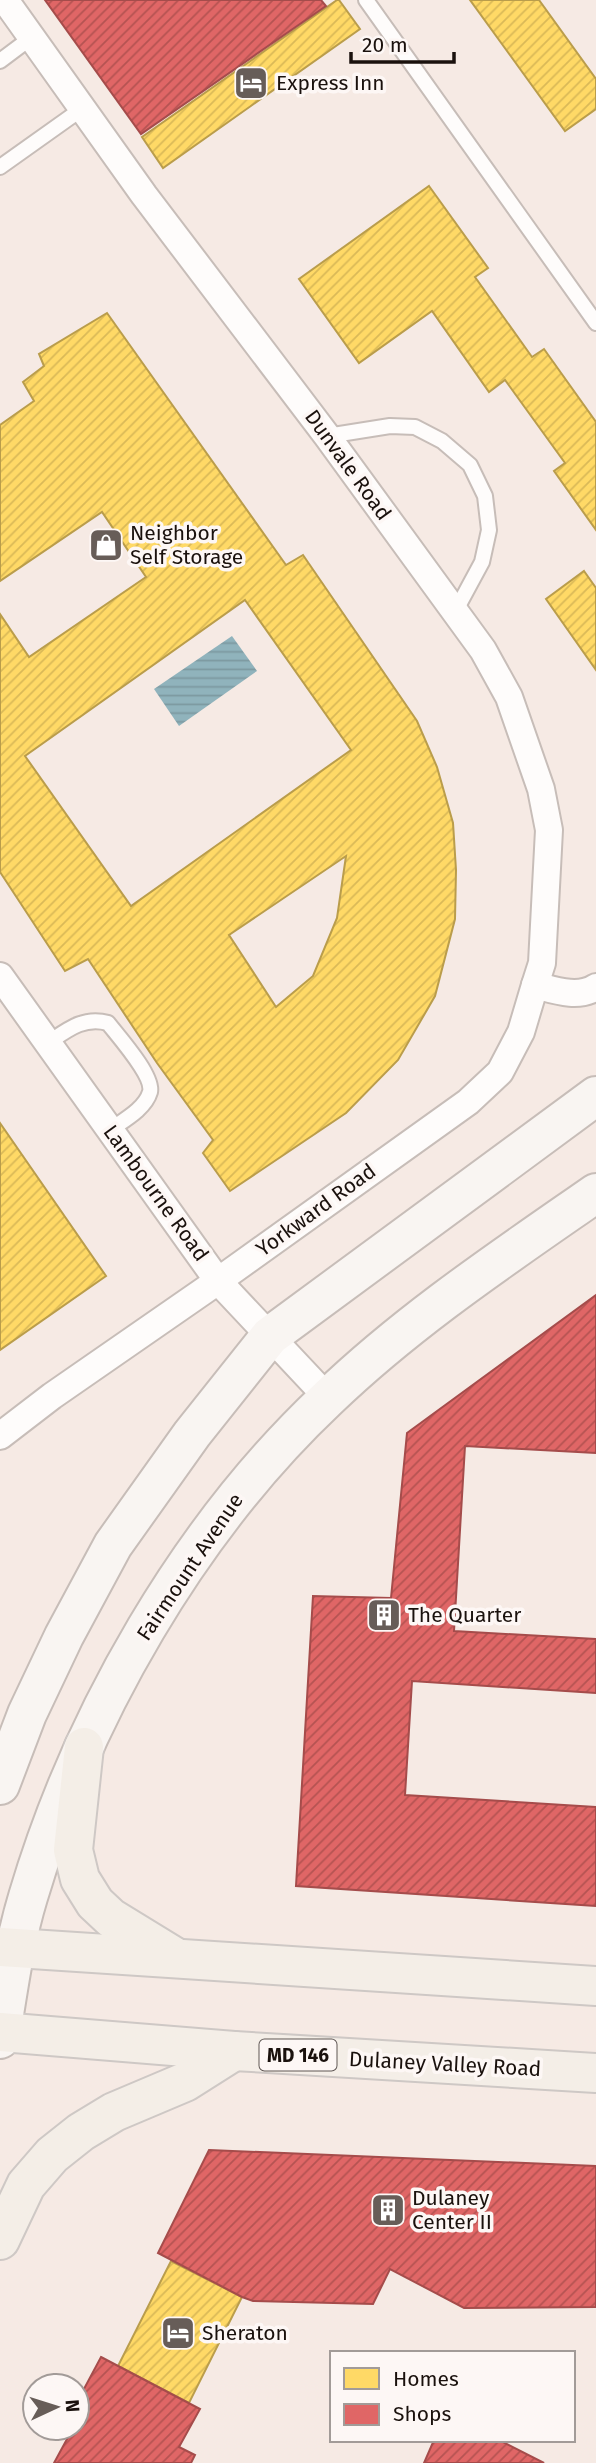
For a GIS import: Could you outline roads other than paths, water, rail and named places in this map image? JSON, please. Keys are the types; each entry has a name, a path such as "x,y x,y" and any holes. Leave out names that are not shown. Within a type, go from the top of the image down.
{"main road":[{"path":"0,1785 27,1714 113,1545 192,1434 270,1336 596,1096"},
{"name":"Fairmount Avenue","path":"0,2034 8,1948 84,1747 138,1642 218,1519 272,1454 328,1398 421,1320 596,1193"},
{"path":"84,1747 73,1850 80,1879 95,1903 111,1918 177,1959"},
{"path":"8,1948 596,1986"},
{"name":"Dulaney Valley Road","path":"0,2034 596,2073"},
{"path":"0,2240 26,2185 52,2155 81,2132 114,2112 185,2082 234,2051"}],"street":[{"name":"Dunvale Road","path":"5,0 145,195 327,436 483,650 509,697 541,789 549,830 542,963 535,985"},
{"name":"Lambourne Road","path":"0,976 218,1281 328,1398"},
{"path":"535,985 563,992 588,993 596,988"},
{"name":"Yorkward Road","path":"0,1436 52,1396 218,1281 468,1101 500,1072 521,1032 535,985"}],"lane":[{"path":"366,0 596,323"},
{"path":"0,61 32,37"},
{"path":"0,167 83,108"},
{"path":"327,436 390,426 415,427 442,442 470,465 485,496 489,530 482,562 455,612"},
{"path":"48,1043 80,1022 99,1020 108,1023 145,1074 150,1084 150,1094 138,1110 110,1130"}],"water":[{"path":"232,636 257,671 179,726 154,689"}],"place":[{"name":"Express Inn","path":"251,83"},
{"name":"Neighbor Self Storage","path":"106,545"},
{"name":"The Quarter","path":"384,1615"},
{"name":"Dulaney Center II","path":"388,2210"},
{"name":"Sheraton","path":"178,2333"}]}
